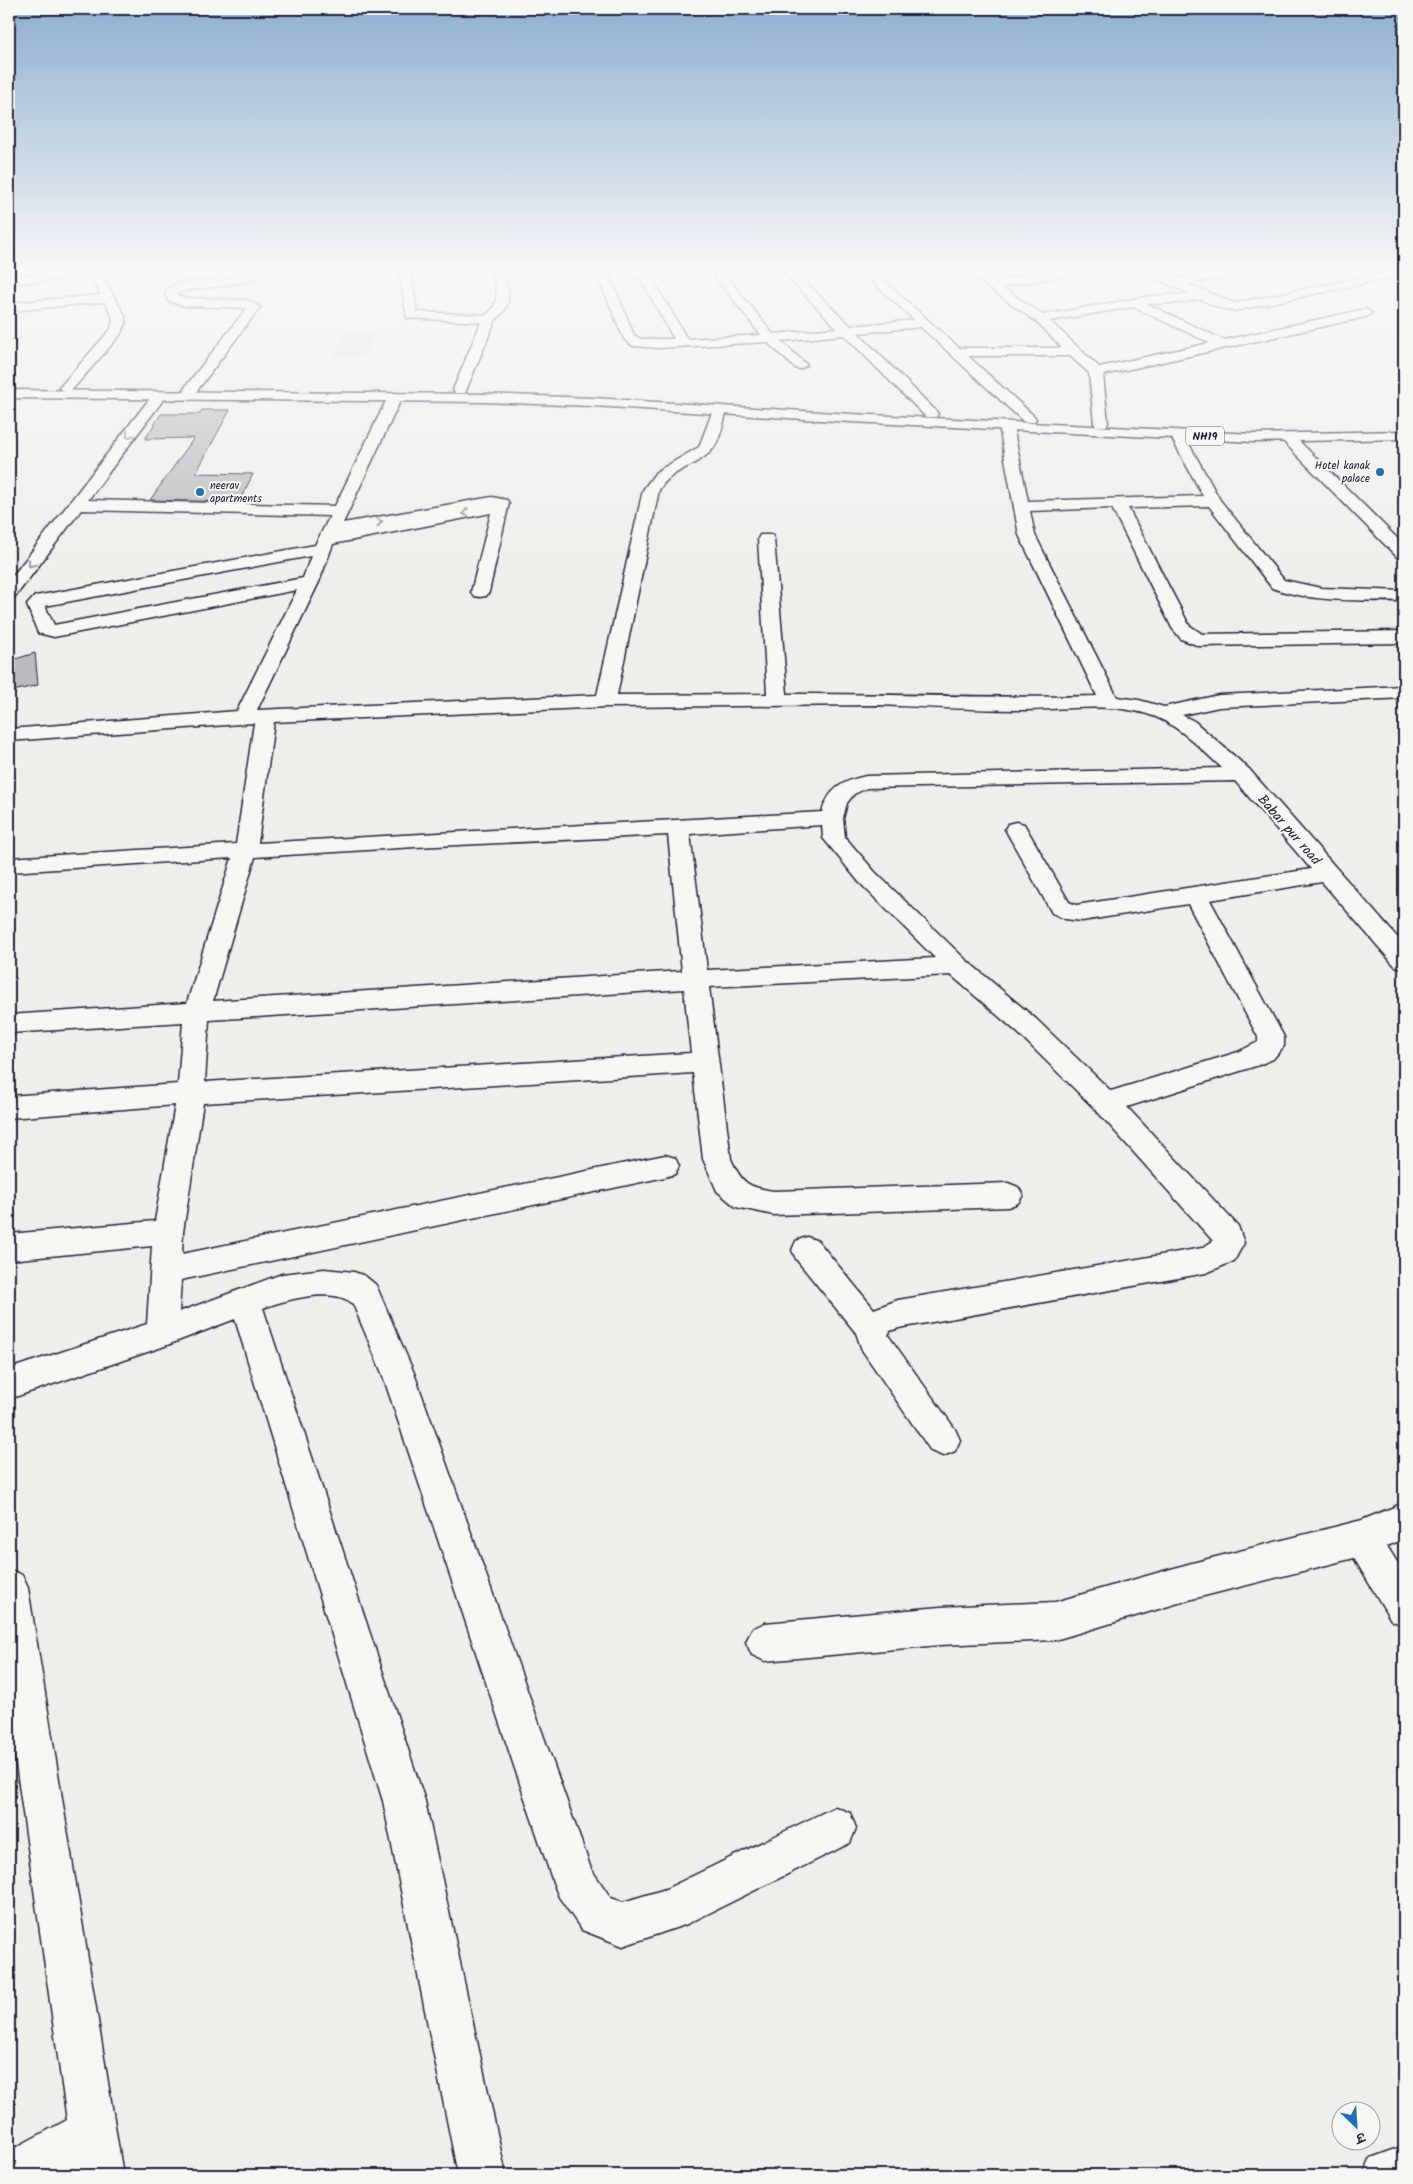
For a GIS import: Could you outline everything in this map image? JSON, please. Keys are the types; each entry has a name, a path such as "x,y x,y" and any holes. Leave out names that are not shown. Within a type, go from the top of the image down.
{"main road":[{"path":"66,388 81,371"},
{"path":"191,389 205,371"},
{"path":"460,390 468,371"},
{"path":"889,371 931,414"},
{"path":"977,371 1029,419"},
{"path":"1101,371 1096,372 1101,423"},
{"name":"NH19","path":"9,387 460,390 626,396 1101,423 1253,428 1369,428 1404,425"},
{"name":"NH19","path":"9,394 395,397 593,402 1177,435 1288,438 1404,435"},
{"path":"93,458 141,396"},
{"path":"9,593 159,396"},
{"path":"162,1333 168,1232 192,1093 197,1011 246,850 255,717 340,510 395,397"},
{"path":"606,700 651,490 660,474 704,450 720,410"},
{"path":"1006,426 1027,535 1110,702"},
{"path":"1177,435 1213,501 1278,584 1286,588 1308,592 1404,596"},
{"path":"1288,438 1404,554"},
{"path":"1021,506 1213,501"},
{"path":"310,582 54,631 45,629 36,605 41,600 327,540 492,508 501,504 480,592"},
{"path":"1118,504 1181,628 1188,635 1199,640 1404,637"},
{"path":"76,505 340,510"},
{"path":"766,539 777,699"},
{"path":"1163,713 1219,701 1404,692"},
{"name":"Babar pur road","path":"9,735 255,717 606,700 777,699 1018,704 1110,702 1140,706 1163,713 1187,724 1241,774 1404,960"},
{"path":"871,1328 879,1321 898,1314 1206,1260 1223,1252 1228,1244 1227,1235 1106,1103 1027,1026 957,966 867,877 839,846 834,838 832,818 835,800 851,786 866,782 1241,774"},
{"path":"9,865 415,840 678,828 832,818"},
{"path":"678,828 717,1159 727,1183 746,1199 774,1203 1008,1195"},
{"path":"1016,829 1060,907 1082,913 1327,874"},
{"path":"1106,1103 1247,1059 1264,1052 1271,1046 1271,1038 1196,896"},
{"path":"9,1024 697,979 957,966"},
{"path":"9,1107 192,1093 706,1062"},
{"path":"166,1270 665,1166"},
{"path":"9,1247 168,1232"},
{"path":"807,1250 871,1328 873,1340 943,1440"},
{"path":"9,1384 162,1333 282,1287 324,1282 354,1285 365,1295 398,1373 574,1882 597,1915 623,1924 672,1909 835,1828"},
{"path":"245,1302 404,1801 482,2175"},
{"path":"765,1642 940,1626 1056,1621 1192,1581 1362,1538 1404,1521"},
{"path":"1362,1538 1404,1607"},
{"path":"9,1588 96,2154 13,2175"},
{"path":"1388,2175 1404,2170"}],"building":[{"path":"202,410 230,410 196,473 253,474 239,502 150,500 194,438 145,439 161,414 200,414"},
{"path":"35,653 38,685 9,692 9,661"}],"place":[{"name":"Hotel kanak palace","path":"1380,472"},
{"name":"neerav apartments","path":"200,492"}]}
